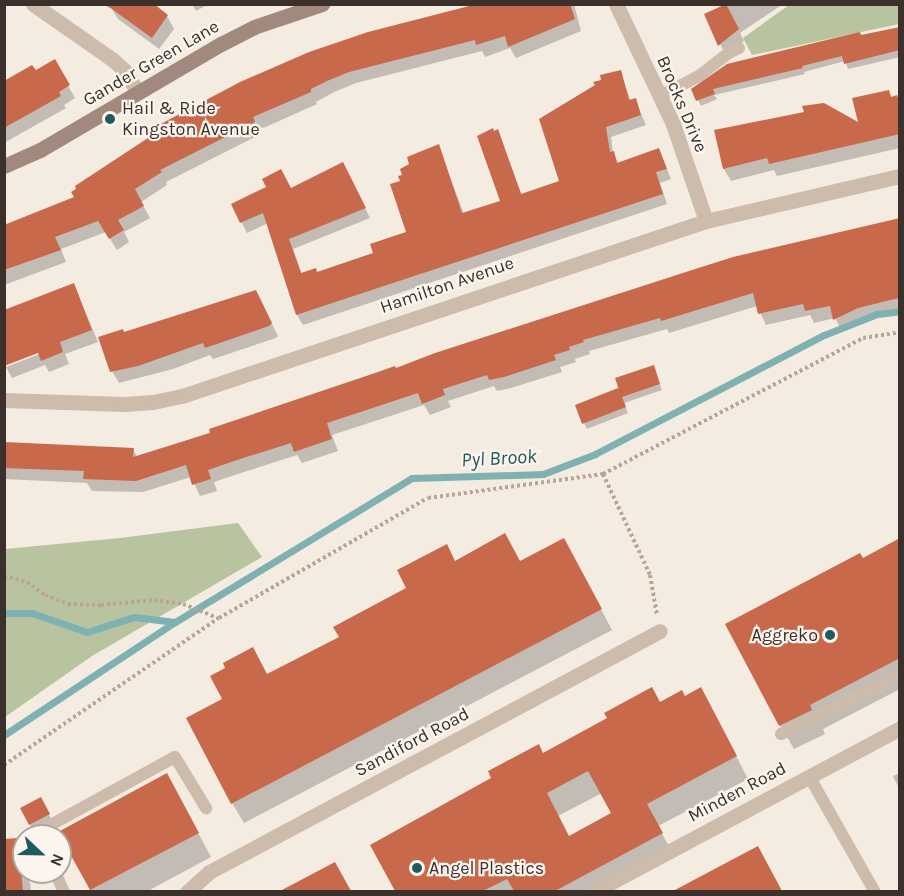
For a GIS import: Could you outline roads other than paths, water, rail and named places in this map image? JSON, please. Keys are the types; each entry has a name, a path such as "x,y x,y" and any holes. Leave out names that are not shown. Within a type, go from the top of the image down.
{"street":[{"path":"33,4 124,70 138,92"},
{"name":"Gander Green Lane","path":"4,166 40,150 254,27 322,4"},
{"name":"Brocks Drive","path":"616,4 673,124 706,221"},
{"name":"Hamilton Avenue","path":"4,400 124,404 153,402 182,396 706,221 900,176"},
{"name":"Sandiford Road","path":"187,891 209,872 660,631"},
{"name":"Minden Road","path":"592,891 900,728"}],"lane":[{"path":"660,96 699,76 728,53 739,48"},
{"path":"781,734 900,676"},
{"path":"52,824 175,757 206,808"},
{"path":"809,776 875,891"}],"waterway":[{"name":"Pyl Brook","path":"4,735 175,622 412,478 543,474 595,454 824,335 877,314 900,311"},
{"name":"Pyl Brook","path":"4,613 32,613 87,632 134,617 175,622"}],"place":[{"name":"Hail & Ride Kingston Avenue","path":"110,119"},
{"name":"Aggreko","path":"830,635"},
{"name":"Angel Plastics","path":"417,868"}]}
